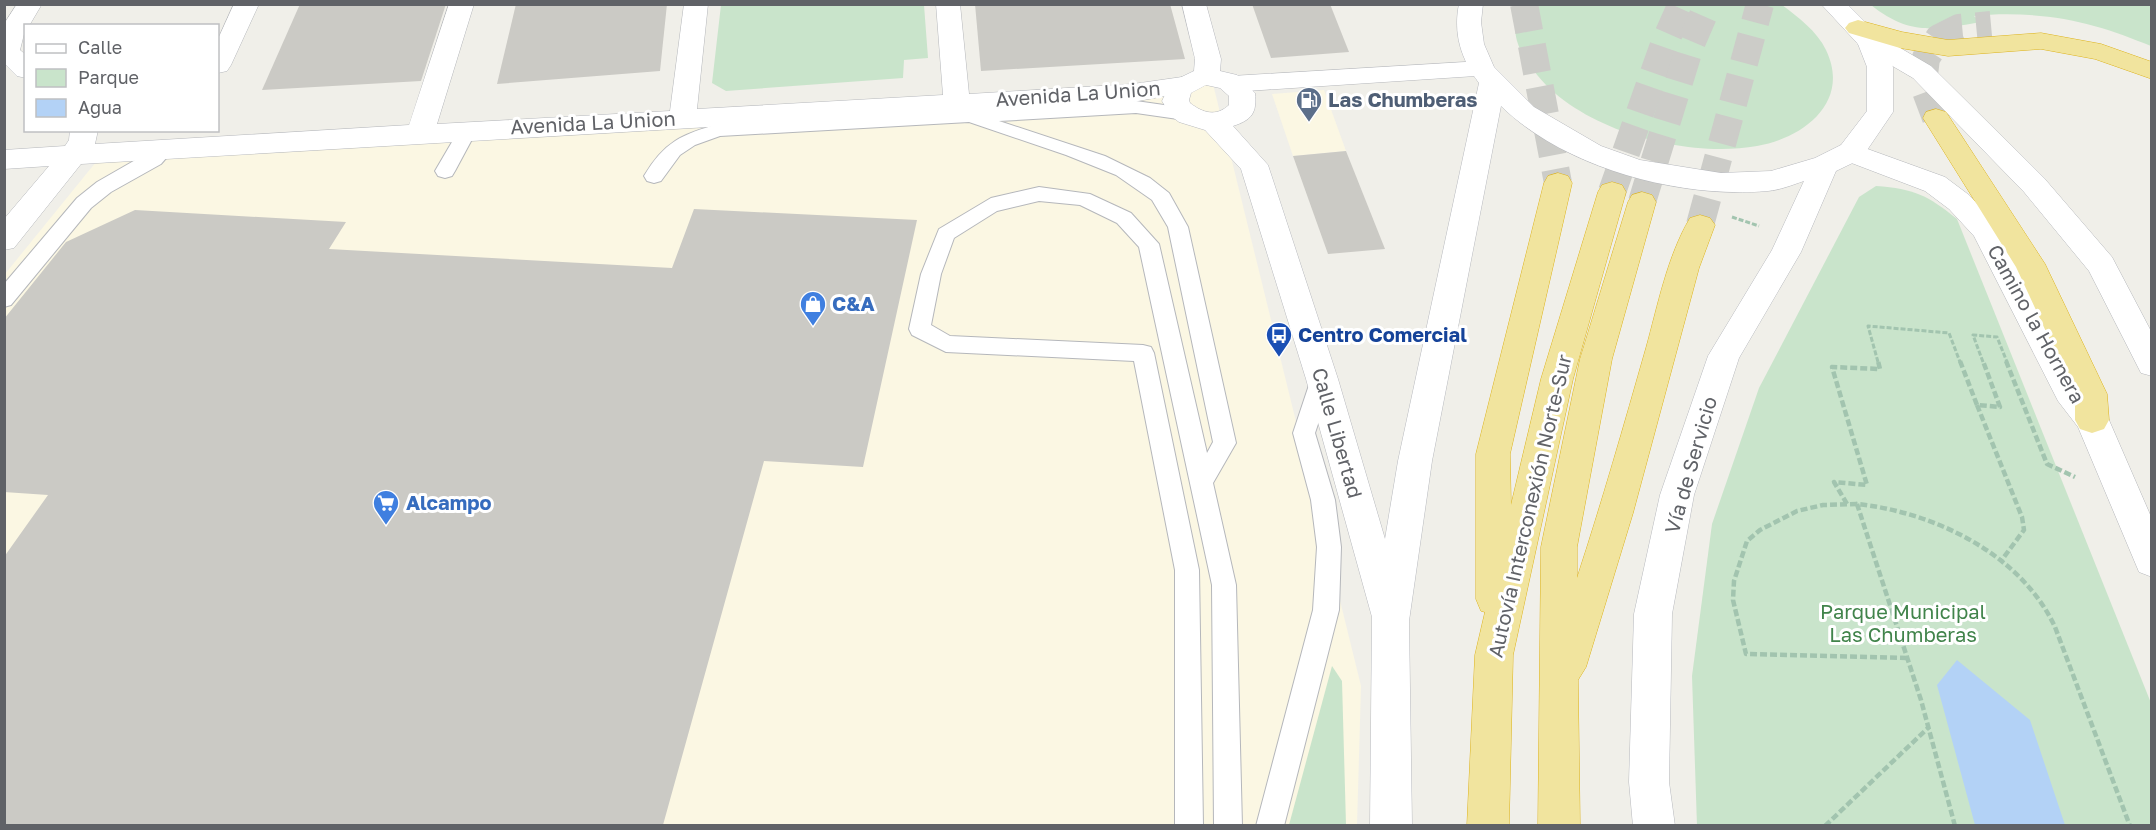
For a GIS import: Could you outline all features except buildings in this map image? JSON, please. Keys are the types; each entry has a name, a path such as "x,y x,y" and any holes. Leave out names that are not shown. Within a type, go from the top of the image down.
{"highway":[{"path":"1990,25 2051,27 2107,37 2151,53"},
{"path":"1863,34 1948,48 2041,41 2102,52 2151,71"},
{"path":"1936,117 2030,264 2091,394 2092,420"},
{"path":"1494,655 1493,454 1558,183"},
{"name":"Autovía Interconexión Norte-Sur","path":"1488,825 1494,655 1557,379 1627,197 1559,547 1557,698 1559,825"},
{"path":"1557,698 1616,513 1684,268 1700,225"}],"street":[{"path":"24,68 6,49 11,34 30,4"},
{"path":"219,63 247,4"},
{"path":"420,133 462,4"},
{"path":"684,129 696,4"},
{"path":"948,4 960,109"},
{"path":"1194,4 1208,59 1194,81 1176,94 1175,101 1185,114 1194,119 1213,122 1237,115 1243,108 1242,93 1232,84 1217,78 1194,81"},
{"path":"1833,4 1863,34 1922,72 2034,185 2101,264 2141,320 2151,364"},
{"path":"1465,10 1471,44 1487,75 1524,113 1591,153 1637,169 1722,183 1771,181 1838,159"},
{"name":"Vía de Servicio","path":"1654,825 1649,782 1653,614 1677,495 1724,356 1838,159 1880,112 1880,68 1863,34"},
{"path":"1232,84 1487,75"},
{"path":"1391,825 1390,621 1418,450 1487,75"},
{"name":"Avenida La Union","path":"168,143 468,130 684,129 960,109 1149,92 1194,81"},
{"name":"Calle Libertad","path":"1213,122 1254,165 1322,379 1390,621"},
{"path":"15,159 76,137 168,143"},
{"path":"4,240 76,137"},
{"name":"Camino la Hornera","path":"1838,159 1935,184 1959,202 1984,230 2070,392 2092,420 2151,561"}],"lane":[{"path":"960,109 1136,107 1185,114"},
{"path":"960,109 1077,152 1133,176 1160,196 1178,227 1225,443 1200,484"},
{"path":"654,176 664,156 684,129"},
{"path":"445,171 468,130"},
{"path":"4,299 84,203 104,187 154,159 168,143"},
{"path":"1189,825 1187,570 1143,353 946,344 920,329 931,274 946,234 991,205 1039,194 1083,199 1124,218 1149,244 1224,585 1228,825"},
{"path":"1270,825 1326,610 1329,547 1323,500 1304,434 1322,379"}],"path":[{"path":"1846,504 1834,482 1867,485 1832,366 1880,369 1868,326 1949,333 2022,517 2024,530 2001,561"},
{"path":"1977,405 2000,407 1973,335 1997,337 2047,464 2125,499"},
{"path":"1857,504 1929,726 1955,825"},
{"path":"1908,658 1746,654 1733,600 1734,581 1748,541 1760,530 1797,511 1823,505 1878,505 1928,520 1965,538 2001,561 2030,587 2045,608 2130,825"},
{"path":"1825,825 1929,726"}],"shaded area":[{"path":"1212,80 1361,686 1357,825 5,826 5,274 109,146"},
{"name":"Las Chumberas","path":"1324,90 1346,151 1293,156 1272,94"}],"green space":[{"path":"721,5 924,5 928,58 904,60 903,78 726,91 712,83"},
{"path":"1521,5 1782,5 1807,25 1826,50 1832,69 1832,86 1828,101 1806,126 1774,142 1757,146 1729,149 1698,148 1667,144 1635,136 1577,109 1553,92 1534,71 1519,47 1515,32 1517,14"},
{"path":"1871,5 2151,5 2151,46 2080,22 2034,15 1974,16 1981,22 1923,28 1898,22"},
{"name":"Parque Municipal Las Chumberas","path":"1876,186 1911,191 1937,204 1957,219 2151,703 2151,825 1697,826 1692,676 1712,524 1759,388 1859,197"},
{"path":"1332,666 1342,681 1346,825 1289,825"}],"water":[{"path":"1957,660 2030,720 2065,825 1975,825 1937,685"}],"tunnel":[{"path":"1524,4 1558,183"},
{"path":"1612,192 1665,42 1682,4"},
{"path":"1642,202 1690,46 1708,4"},
{"path":"1700,225 1760,4"},
{"path":"1936,118 1923,83 1926,58 1939,38 1959,28 1991,25"}],"place":[{"name":"Las Chumberas","path":"1309,123"},
{"name":"C&A","path":"813,327"},
{"name":"Centro Comercial","path":"1279,358"},
{"name":"Alcampo","path":"386,526"}]}
